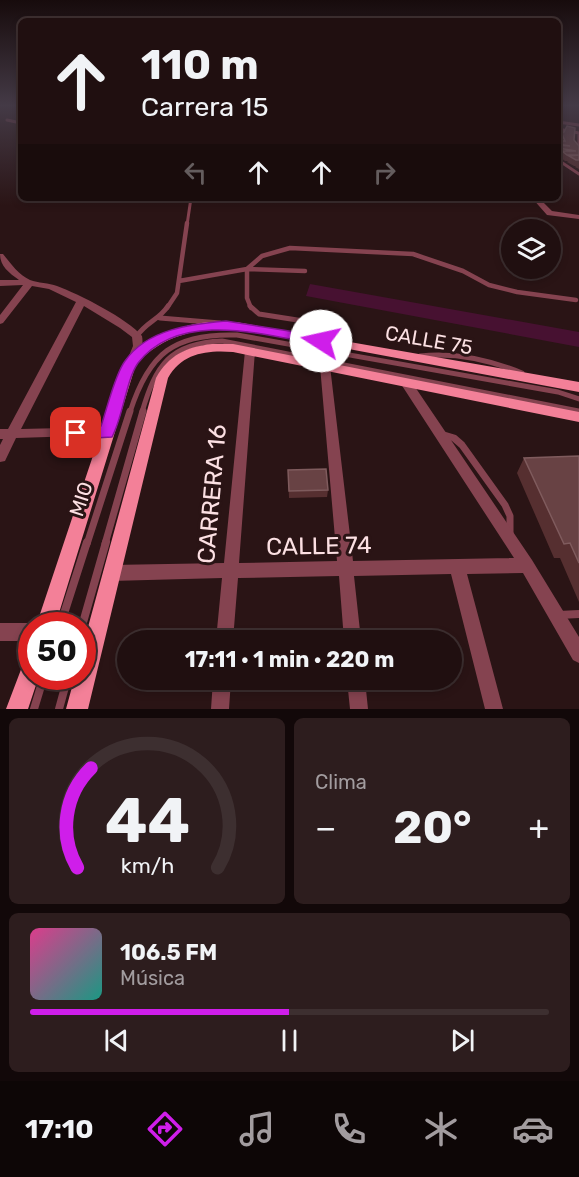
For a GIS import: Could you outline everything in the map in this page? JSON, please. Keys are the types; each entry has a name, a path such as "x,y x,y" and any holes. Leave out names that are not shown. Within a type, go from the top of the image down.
{"main road":[{"name":"CALLE 75","path":"130,363 144,349 166,336 196,327 236,325 579,387"},
{"path":"77,709 162,378 170,364 186,354 211,347 250,351 579,417"},
{"path":"49,612 130,363"},
{"path":"17,709 24,690"}],"street":[{"path":"538,201 550,213 579,217"},
{"path":"0,256 12,271 30,283"},
{"path":"0,283 30,283 52,287 123,324 137,336 138,342 130,363"},
{"path":"0,321 30,283"},
{"path":"0,457 6,434 81,302"},
{"name":"CARRERA 16","path":"226,630 250,351"},
{"path":"325,366 352,630"},
{"path":"405,381 527,565 579,654"},
{"path":"6,434 106,432"},
{"name":"CALLE 74","path":"111,573 527,565"},
{"path":"457,567 494,709"},
{"path":"0,632 18,632"},
{"path":"220,709 221,690"},
{"path":"357,690 359,709"}],"lane":[{"path":"561,162 579,174"},
{"path":"160,318 177,293 191,201"},
{"path":"247,269 262,256 290,248 413,254 463,271 489,285 517,292 576,300"},
{"path":"179,281 247,269 305,271"},
{"path":"247,269 248,304 254,311 310,323 316,327 321,341"},
{"path":"137,336 144,325 160,318 236,325"},
{"name":"MIO","path":"65,612 139,383 146,369 156,357 178,343 202,336 237,335 558,392 579,399"},
{"name":"MIO","path":"86,612 151,382 161,364 183,347 207,341 222,341 579,411"},
{"path":"557,615 579,614"},
{"path":"34,709 40,690"},
{"path":"59,709 65,690"}],"shaded area":[{"path":"310,284 579,332 579,347 306,296"}],"building":[{"path":"564,139 574,139 579,146 579,155 567,155 562,151 576,151 561,148 561,145 570,146 561,144 561,141 565,141"},
{"path":"579,155 579,160 569,156"},
{"path":"579,456 579,563 570,543 564,544 524,458"},
{"path":"326,469 328,490 289,491 288,470"}],"route":[{"path":"76,433 106,432 130,363 151,344 176,332 196,327 236,325 321,341"}]}
